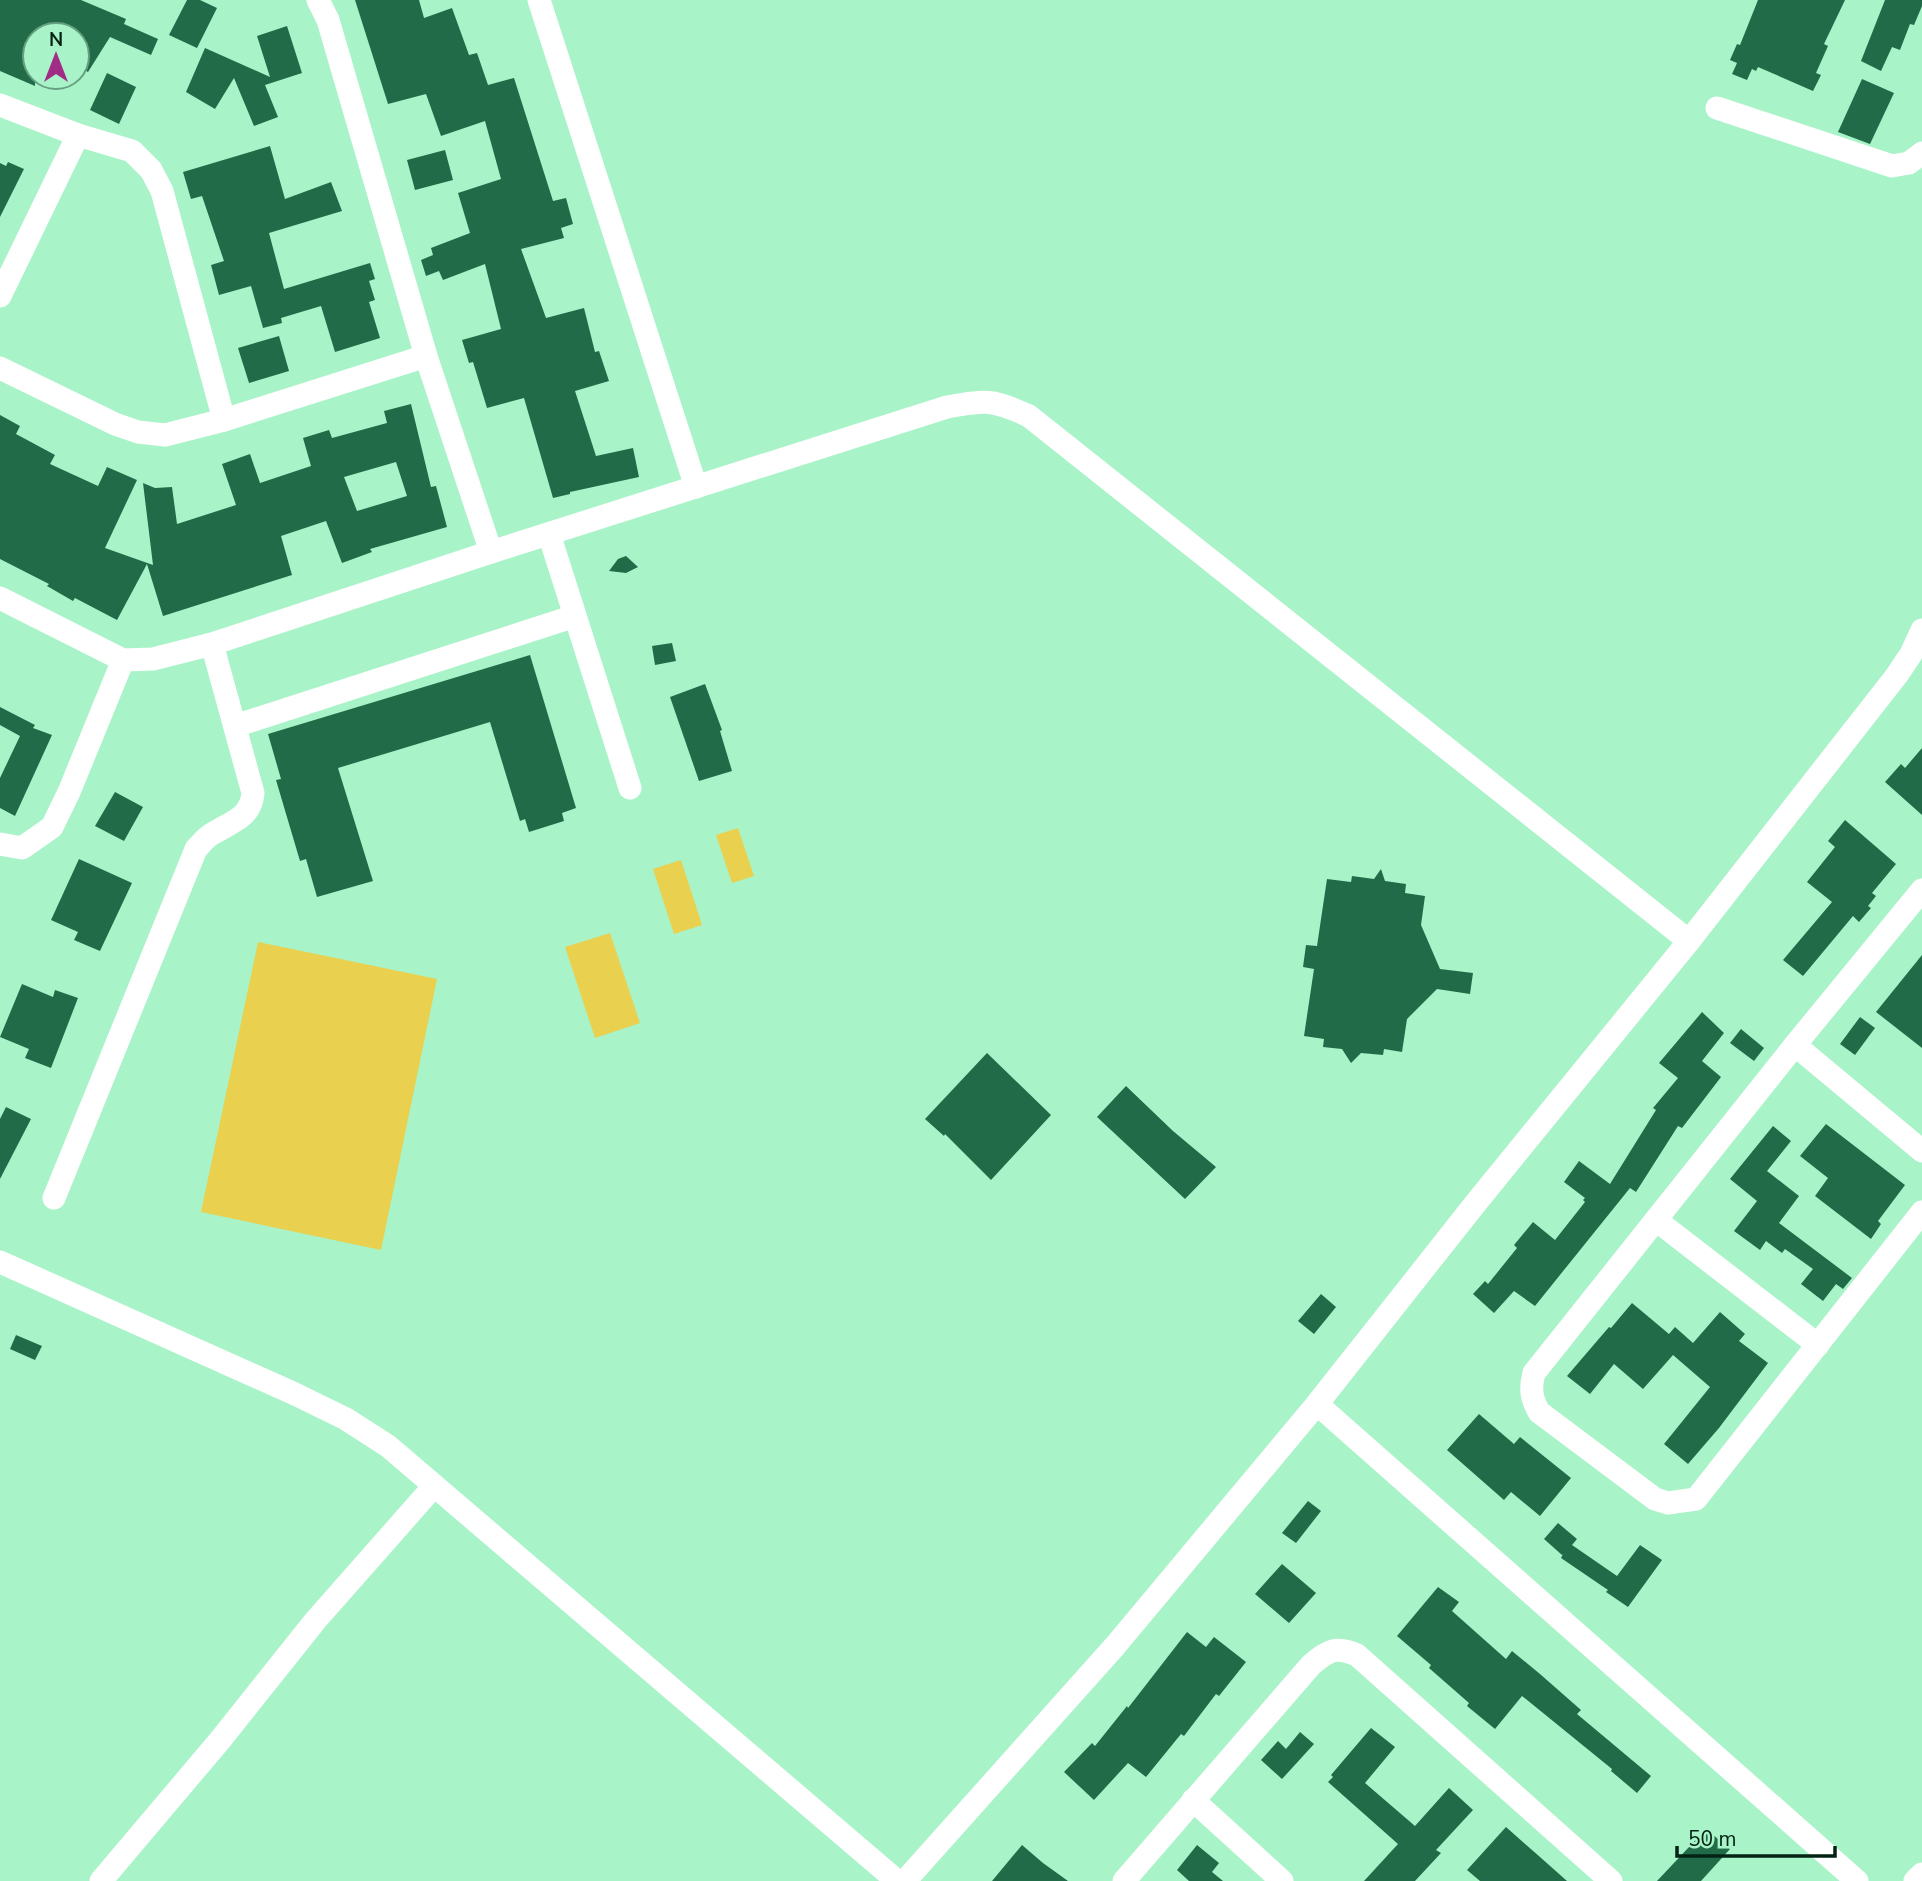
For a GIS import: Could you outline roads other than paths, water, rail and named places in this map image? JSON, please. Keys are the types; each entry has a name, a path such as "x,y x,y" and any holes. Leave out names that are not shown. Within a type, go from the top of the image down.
{"street":[{"path":"318,0 328,20 426,356 491,552"},
{"path":"539,0 696,487"},
{"path":"0,105 78,135 132,151 151,170 162,191 224,420"},
{"path":"1717,108 1892,166 1909,163 1922,153"},
{"path":"0,296 78,135"},
{"path":"0,368 116,424 138,432 165,435 224,420 426,356"},
{"path":"0,598 123,660 153,659 212,644 947,407 977,401 1001,402 1029,416 1689,941"},
{"path":"549,534 630,788"},
{"path":"236,726 575,616"},
{"path":"905,1881 1115,1646 1317,1404 1689,941 1897,676 1922,629"},
{"path":"54,1198 196,849 209,835 239,820 252,802 253,793 212,644"},
{"path":"0,844 22,848 52,827 123,660"},
{"path":"1920,897 1795,1045 1534,1373 1532,1399 1539,1412 1655,1499 1668,1503 1696,1499 1922,1212"},
{"path":"1795,1045 1922,1151"},
{"path":"1656,1220 1818,1345"},
{"path":"0,1262 246,1371 346,1419 388,1446 897,1881"},
{"path":"1317,1404 1857,1881"},
{"path":"101,1881 221,1739 315,1621 434,1486"},
{"path":"1124,1881 1311,1665 1333,1650 1344,1650 1357,1656 1611,1881"},
{"path":"1193,1800 1282,1881"},
{"path":"1916,1881 1922,1874"}]}
